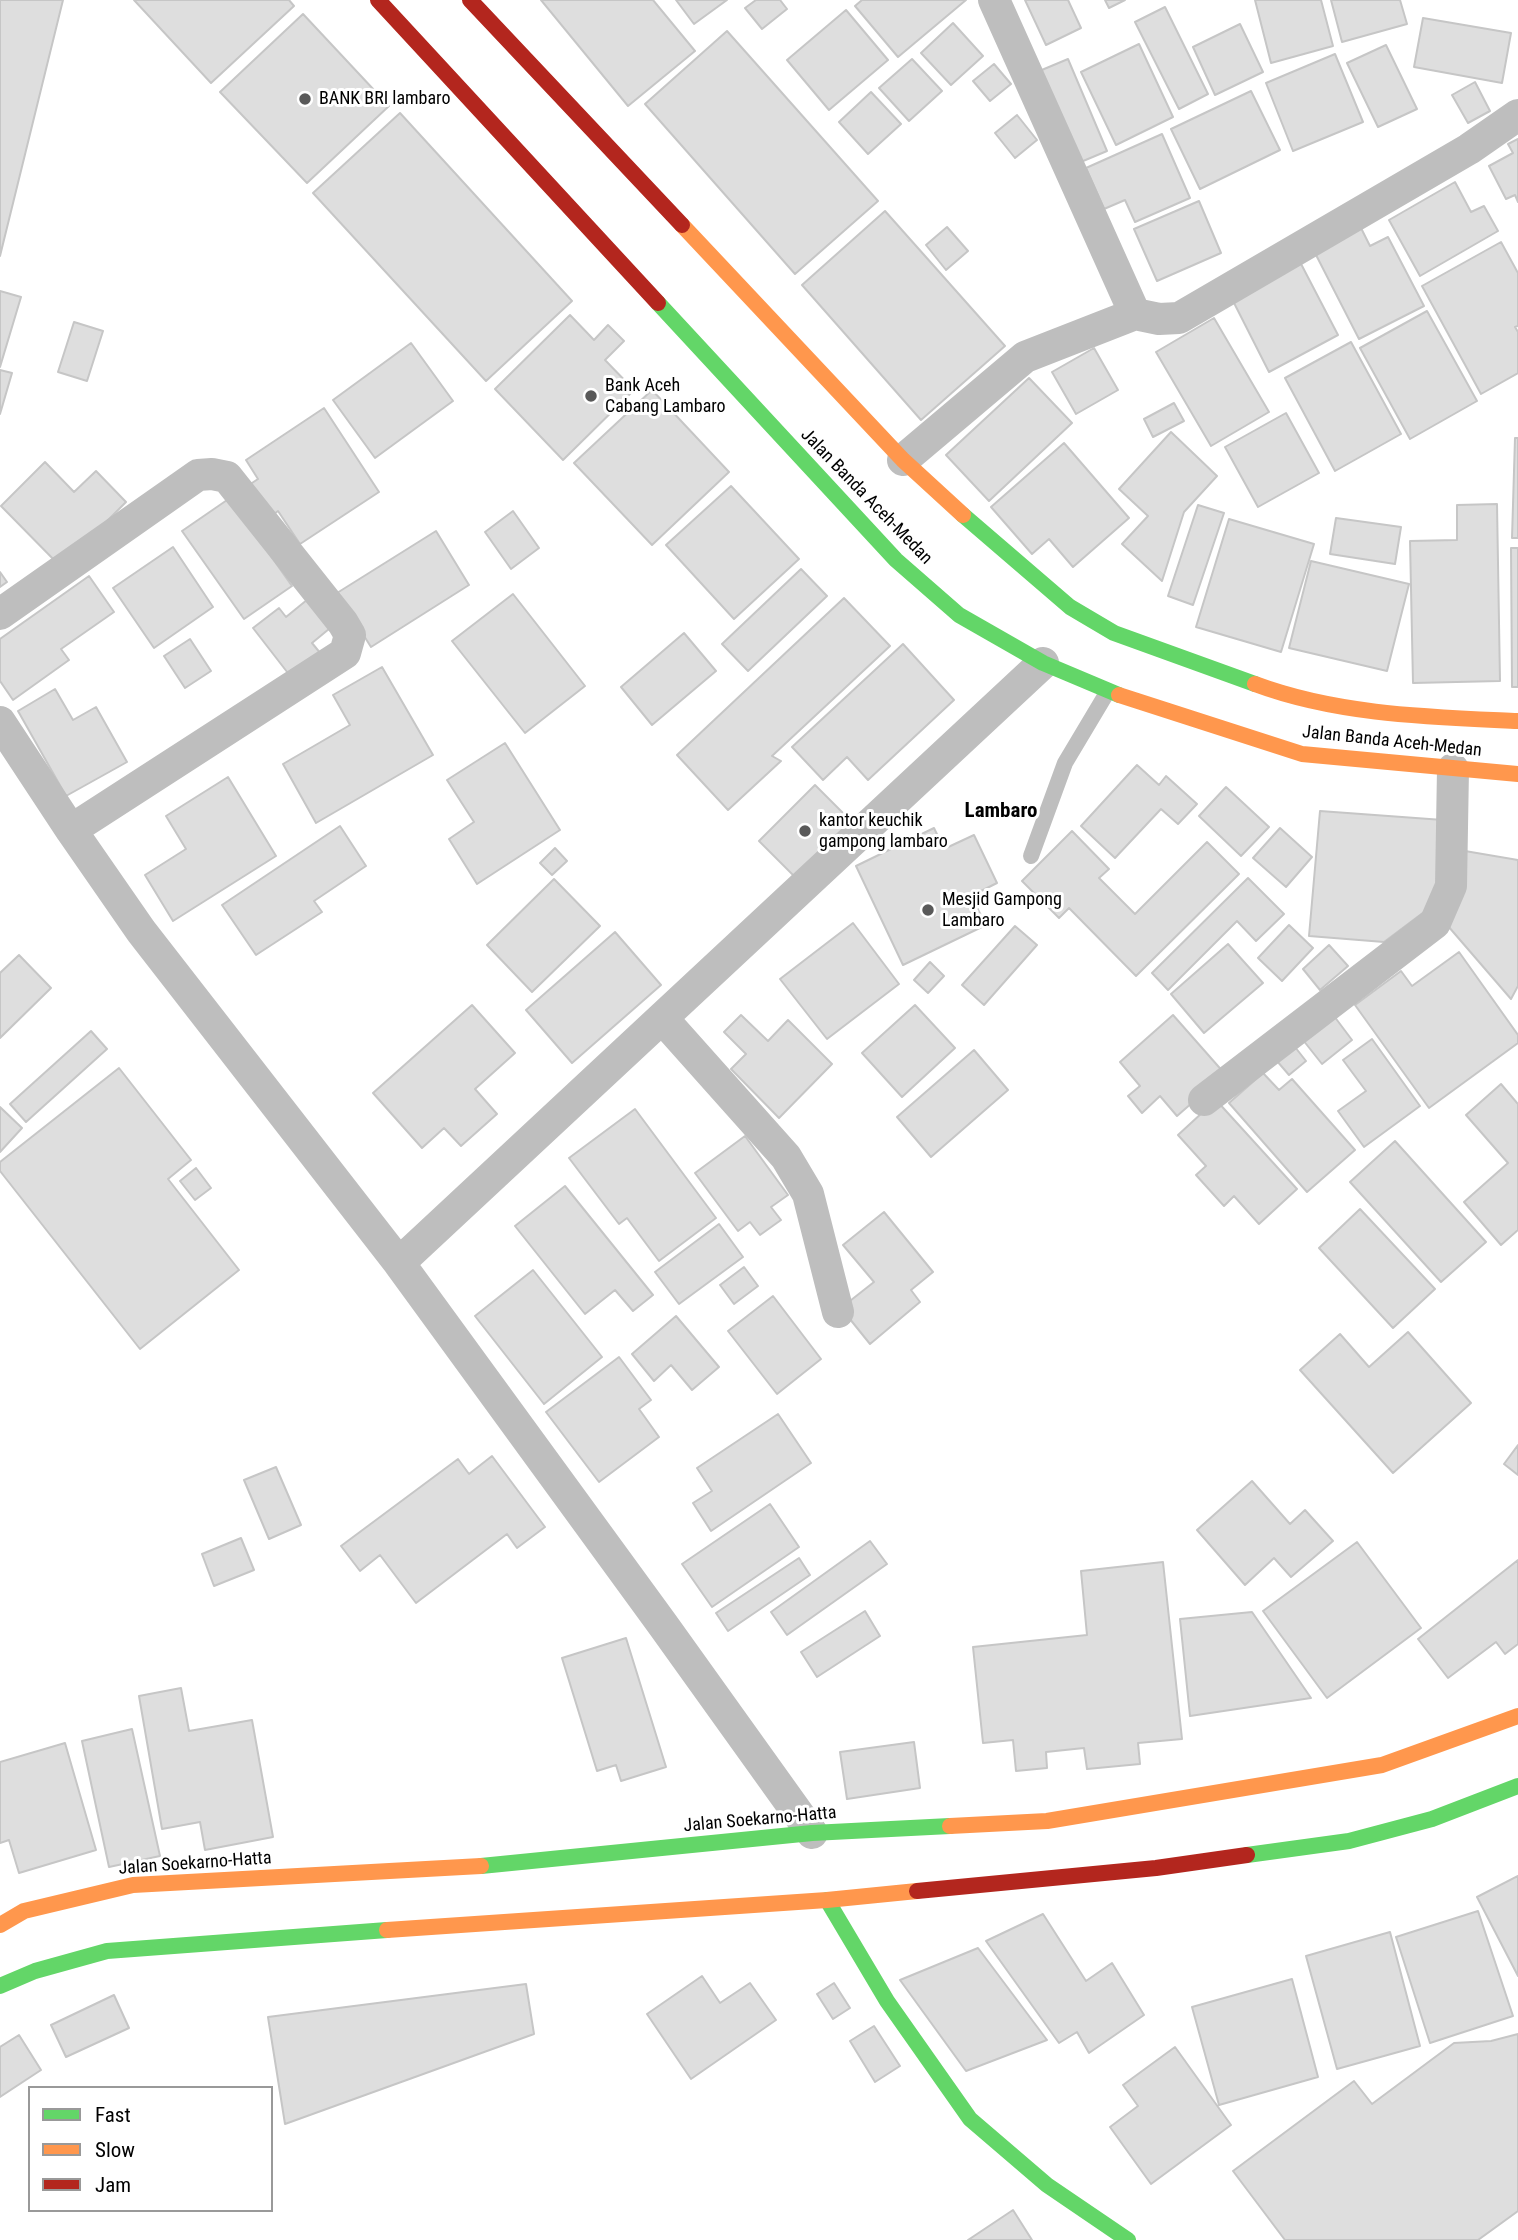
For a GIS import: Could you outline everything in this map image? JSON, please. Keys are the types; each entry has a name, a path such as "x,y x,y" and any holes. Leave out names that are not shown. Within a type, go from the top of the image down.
{"main road":[{"name":"Jalan Banda Aceh-Medan","path":"379,0 896,560 959,615 1043,663 1108,691 1302,754 1518,774"},
{"name":"Jalan Banda Aceh-Medan","path":"470,0 903,460 1070,607 1114,633 1292,698 1421,717 1518,721"},
{"name":"Jalan Soekarno-Hatta","path":"0,1926 24,1911 133,1885 518,1871 812,1833 1046,1821 1382,1765 1518,1716"},
{"path":"0,1986 35,1971 107,1951 519,1913 827,1900 1156,1867 1349,1841 1432,1819 1518,1786"},
{"path":"827,1900 887,2001 970,2119 1047,2185 1128,2240"}],"street":[{"path":"994,0 1135,314"},
{"path":"903,460 1025,357 1135,314 1158,319 1179,318 1469,149 1518,115"},
{"path":"0,614 198,475 212,474 227,477 343,623 349,635 345,653 71,830"},
{"path":"399,1262 1043,663"},
{"path":"0,722 141,930 399,1262 812,1833"},
{"path":"1204,1100 1435,923 1451,886 1452,769"},
{"path":"662,1018 786,1157 808,1194 838,1312"}],"lane":[{"path":"1031,856 1065,764 1108,691"}],"building":[{"path":"0,0 63,0 0,256"},
{"path":"134,0 289,0 294,6 211,83"},
{"path":"541,0 653,0 695,51 628,106"},
{"path":"676,0 727,0 694,24"},
{"path":"756,0 780,0 787,9 762,29 745,8"},
{"path":"862,0 966,0 898,57 855,6"},
{"path":"1025,0 1068,0 1081,28 1046,45"},
{"path":"1105,0 1125,0 1109,8"},
{"path":"1255,0 1321,0 1333,46 1271,63"},
{"path":"1331,0 1400,0 1407,24 1342,42"},
{"path":"1165,7 1208,94 1179,109 1135,22"},
{"path":"846,10 888,60 829,110 787,60"},
{"name":"BANK BRI lambaro","path":"303,14 389,106 307,183 220,92"},
{"path":"1423,18 1511,33 1502,83 1414,67"},
{"path":"953,23 983,56 951,85 921,53"},
{"path":"1240,24 1263,72 1215,95 1193,47"},
{"path":"727,31 878,201 795,274 645,104"},
{"path":"1139,44 1173,117 1116,145 1081,72"},
{"path":"1386,45 1417,109 1378,127 1347,63"},
{"path":"1335,54 1363,122 1293,151 1266,83"},
{"path":"912,59 942,91 909,121 879,88"},
{"path":"1068,59 1107,151 1076,164 1037,72"},
{"path":"994,64 1011,84 990,101 973,81"},
{"path":"1475,82 1490,111 1468,123 1452,95"},
{"path":"1251,91 1280,150 1200,189 1171,129"},
{"path":"871,92 901,124 868,154 839,122"},
{"path":"400,113 572,301 486,381 313,193"},
{"path":"1017,115 1037,140 1015,158 995,133"},
{"path":"1162,134 1190,198 1135,222 1125,200 1104,209 1086,168"},
{"path":"1518,139 1518,202 1515,195 1506,199 1489,166 1513,153 1508,144"},
{"path":"1455,182 1471,212 1484,206 1498,231 1420,276 1389,220"},
{"path":"1199,201 1221,253 1157,281 1134,229"},
{"path":"885,211 1005,346 921,420 802,285"},
{"path":"1360,226 1370,246 1388,237 1424,306 1359,339 1314,251"},
{"path":"947,227 968,251 946,270 926,245"},
{"path":"1501,242 1518,273 1518,326 1515,327 1518,332 1518,373 1481,394 1422,286"},
{"path":"1299,260 1338,335 1269,372 1230,295"},
{"path":"0,291 21,297 0,367"},
{"path":"1427,311 1477,401 1410,439 1360,348"},
{"path":"570,315 594,340 608,325 624,341 605,360 634,390 563,460 495,389"},
{"path":"1214,318 1269,412 1211,446 1156,352"},
{"path":"74,322 103,331 87,381 58,372"},
{"path":"1351,342 1401,434 1335,471 1285,378"},
{"path":"411,343 453,401 375,458 333,400"},
{"path":"1094,348 1118,390 1076,414 1052,372"},
{"path":"0,370 12,373 0,414"},
{"path":"1029,378 1072,423 989,501 946,455"},
{"path":"652,390 729,472 652,545 574,463"},
{"path":"1174,403 1184,421 1153,437 1144,419"},
{"path":"324,408 379,492 300,544 278,511 270,517 249,485 258,479 246,460"},
{"path":"1286,413 1319,473 1258,507 1225,447"},
{"path":"1171,432 1217,476 1184,512 1162,581 1122,544 1148,516 1119,489"},
{"path":"1515,438 1518,438 1518,538 1512,538"},
{"path":"1064,443 1129,518 1073,567 1049,539 1032,554 991,507"},
{"path":"45,462 74,492 96,471 126,502 61,567 1,506"},
{"path":"731,486 799,559 734,619 666,545"},
{"path":"230,498 292,586 244,619 182,531"},
{"path":"1497,504 1500,681 1413,683 1410,541 1457,540 1457,505"},
{"path":"1198,505 1224,513 1193,605 1168,596"},
{"path":"513,511 539,548 511,569 485,532"},
{"path":"1336,518 1401,527 1395,564 1330,554"},
{"path":"1229,519 1314,544 1281,652 1196,627"},
{"path":"436,531 469,585 371,647 337,593"},
{"path":"173,547 213,607 154,648 113,588"},
{"path":"1511,548 1518,548 1518,687 1512,687"},
{"path":"1311,561 1409,584 1387,671 1289,648"},
{"path":"801,569 827,596 748,671 722,644"},
{"path":"0,572 7,582 0,587"},
{"path":"89,576 114,612 61,649 69,660 13,700 0,681 0,639"},
{"path":"513,594 585,686 525,733 452,641"},
{"path":"313,595 335,624 312,643 321,654 291,677 253,628 279,608 286,617"},
{"path":"844,598 890,646 772,756 781,761 728,810 677,755"},
{"path":"684,633 716,671 652,725 621,687"},
{"path":"190,639 211,671 185,688 164,656"},
{"path":"903,644 954,700 868,780 847,757 823,780 792,747"},
{"path":"382,667 433,755 316,823 283,764 350,725 333,695"},
{"path":"55,689 73,720 96,707 127,762 66,796 18,711"},
{"path":"505,743 560,830 477,884 449,839 474,822 447,780"},
{"path":"1137,765 1159,785 1166,776 1197,804 1178,824 1161,809 1115,858 1081,826"},
{"path":"228,777 276,856 173,921 145,875 186,849 166,816"},
{"name":"kantor keuchik gampong lambaro","path":"815,785 851,821 795,877 759,841"},
{"path":"1226,787 1269,827 1241,856 1199,816"},
{"path":"1320,811 1443,820 1436,903 1384,942 1309,936"},
{"path":"340,826 366,866 314,901 322,912 256,955 222,905"},
{"name":"Mesjid Gampong Lambaro","path":"934,828 944,849 974,835 997,883 971,896 986,925 903,965 856,866"},
{"path":"1280,828 1312,857 1286,887 1253,858"},
{"path":"1072,831 1109,869 1099,878 1135,914 1207,842 1239,874 1136,976 1069,908 1059,918 1022,881"},
{"path":"555,848 567,861 552,875 540,863"},
{"path":"1465,851 1518,860 1518,986 1511,999 1448,926"},
{"path":"1248,878 1284,914 1256,941 1237,921 1168,990 1152,973"},
{"path":"554,879 600,926 532,992 487,945"},
{"path":"853,923 899,984 827,1039 780,979"},
{"path":"1289,925 1313,948 1282,981 1258,958"},
{"path":"1015,926 1037,945 984,1005 962,985"},
{"path":"615,932 661,985 572,1063 526,1010"},
{"path":"1228,944 1263,983 1204,1033 1171,994"},
{"path":"1329,945 1348,966 1320,990 1303,969"},
{"path":"1459,952 1518,1035 1518,1043 1429,1108 1355,1005 1401,971 1412,986"},
{"path":"19,955 51,988 0,1038 0,973"},
{"path":"930,962 944,976 928,993 914,980"},
{"path":"472,1005 515,1053 475,1089 497,1114 461,1146 444,1128 422,1148 373,1093"},
{"path":"915,1005 955,1048 902,1097 862,1053"},
{"path":"741,1015 768,1041 788,1020 832,1064 779,1118 731,1069 746,1054 724,1032"},
{"path":"1173,1015 1225,1074 1177,1116 1160,1096 1142,1113 1128,1096 1140,1086 1120,1062"},
{"path":"1334,1016 1352,1040 1322,1064 1303,1040"},
{"path":"91,1031 107,1049 26,1122 10,1104"},
{"path":"1372,1039 1420,1106 1364,1147 1338,1111 1366,1091 1343,1060"},
{"path":"1295,1047 1306,1061 1289,1075 1277,1061"},
{"path":"974,1050 1008,1090 931,1157 897,1117"},
{"path":"119,1068 191,1160 168,1179 239,1270 140,1349 0,1171 0,1162"},
{"path":"1263,1073 1279,1090 1292,1079 1355,1150 1307,1192 1229,1103"},
{"path":"1501,1084 1518,1104 1518,1230 1501,1245 1464,1202 1508,1163 1466,1115"},
{"path":"1216,1100 1297,1189 1259,1224 1234,1196 1224,1206 1196,1175 1206,1166 1178,1135"},
{"path":"0,1107 22,1128 0,1152"},
{"path":"635,1109 716,1218 659,1261 627,1218 619,1224 569,1158"},
{"path":"745,1136 788,1195 771,1207 781,1220 760,1235 750,1222 738,1231 695,1173"},
{"path":"1395,1141 1486,1242 1441,1282 1350,1182"},
{"path":"196,1168 211,1188 195,1200 180,1181"},
{"path":"565,1186 653,1295 633,1311 615,1290 585,1314 515,1226"},
{"path":"1360,1209 1435,1289 1393,1328 1319,1248"},
{"path":"884,1212 933,1272 911,1290 920,1302 870,1344 841,1308 874,1282 843,1245"},
{"path":"719,1224 743,1257 679,1304 655,1272"},
{"path":"744,1267 758,1286 734,1304 720,1285"},
{"path":"533,1270 602,1357 544,1404 475,1316"},
{"path":"773,1296 821,1359 777,1394 728,1331"},
{"path":"676,1316 719,1367 692,1390 671,1365 654,1381 632,1354"},
{"path":"1408,1332 1471,1403 1393,1473 1300,1370 1340,1334 1369,1367"},
{"path":"619,1357 651,1400 639,1409 659,1437 599,1482 546,1412"},
{"path":"778,1414 811,1463 711,1531 693,1503 712,1491 697,1468"},
{"path":"1518,1445 1518,1475 1504,1464"},
{"path":"492,1456 545,1527 517,1548 507,1534 416,1603 380,1555 360,1571 341,1546 458,1459 469,1474"},
{"path":"276,1467 301,1525 269,1539 244,1480"},
{"path":"1252,1481 1290,1524 1305,1510 1333,1541 1291,1577 1274,1558 1245,1585 1197,1530"},
{"path":"770,1504 799,1547 712,1607 682,1564"},
{"path":"241,1538 254,1570 214,1586 202,1554"},
{"path":"870,1541 887,1564 787,1635 771,1612"},
{"path":"1357,1542 1421,1628 1327,1698 1263,1611"},
{"path":"799,1558 810,1575 728,1631 716,1613"},
{"path":"1518,1560 1518,1644 1505,1654 1496,1642 1448,1678 1418,1639"},
{"path":"1163,1562 1182,1739 1138,1743 1140,1764 1087,1769 1084,1748 1046,1752 1047,1768 1016,1771 1013,1740 983,1743 973,1647 1087,1635 1081,1571"},
{"path":"865,1611 880,1636 817,1677 801,1652"},
{"path":"1252,1612 1311,1698 1190,1716 1180,1619"},
{"path":"626,1638 666,1767 621,1781 616,1765 597,1771 562,1658"},
{"path":"181,1688 189,1731 252,1720 273,1837 205,1850 200,1822 162,1829 139,1696"},
{"path":"132,1729 160,1856 109,1867 82,1741"},
{"path":"914,1742 920,1788 847,1799 840,1752"},
{"path":"65,1743 96,1850 19,1873 9,1840 0,1843 0,1762"},
{"path":"1518,1876 1518,1976 1477,1897"},
{"path":"1478,1911 1513,2016 1430,2043 1396,1937"},
{"path":"1043,1914 1086,1981 1112,1963 1144,2015 1089,2053 1077,2032 1059,2043 986,1941"},
{"path":"1390,1932 1420,2046 1337,2069 1306,1956"},
{"path":"978,1948 1047,2040 966,2071 900,1980"},
{"path":"702,1976 720,2003 750,1983 776,2020 691,2079 647,2014"},
{"path":"1292,1979 1318,2077 1219,2105 1192,2007"},
{"path":"834,1983 850,2008 833,2019 817,1994"},
{"path":"526,1984 534,2034 285,2124 268,2017"},
{"path":"114,1995 129,2028 66,2057 51,2025"},
{"path":"874,2026 900,2066 875,2082 850,2041"},
{"path":"1518,2034 1518,2211 1478,2240 1285,2240 1233,2171 1354,2081 1372,2104 1454,2043 1491,2041"},
{"path":"19,2035 41,2070 0,2097 0,2047"},
{"path":"1175,2047 1231,2125 1151,2184 1110,2127 1138,2106 1123,2085"},
{"path":"1013,2210 1032,2240 968,2240"}],"traffic: fast":[{"path":"658,303 896,560 959,615 1043,663 1119,695"},
{"path":"963,515 1070,607 1114,633 1255,684"},
{"path":"1247,1855 1349,1841 1432,1819 1518,1786"},
{"path":"481,1866 812,1833 950,1826"},
{"path":"827,1900 887,2001 970,2119 1047,2185 1128,2240"},
{"path":"0,1986 35,1971 107,1951 387,1930"}],"traffic: slow":[{"path":"682,225 903,460 963,515"},
{"path":"1255,684 1319,702 1385,713 1518,721"},
{"path":"1119,695 1302,754 1518,774"},
{"path":"950,1826 1047,1821 1382,1765 1518,1716"},
{"path":"0,1925 24,1911 133,1885 481,1866"},
{"path":"387,1930 827,1900 917,1891"}],"traffic: jam":[{"path":"378,0 658,303"},
{"path":"470,0 682,225"},
{"path":"917,1891 1156,1868 1247,1855"}],"place":[{"name":"BANK BRI lambaro","path":"305,99"},
{"name":"Bank Aceh Cabang Lambaro","path":"591,396"},
{"name":"kantor keuchik gampong lambaro","path":"805,831"},
{"name":"Mesjid Gampong Lambaro","path":"928,910"}],"district":[{"name":"Lambaro","path":"1001,812"}]}
